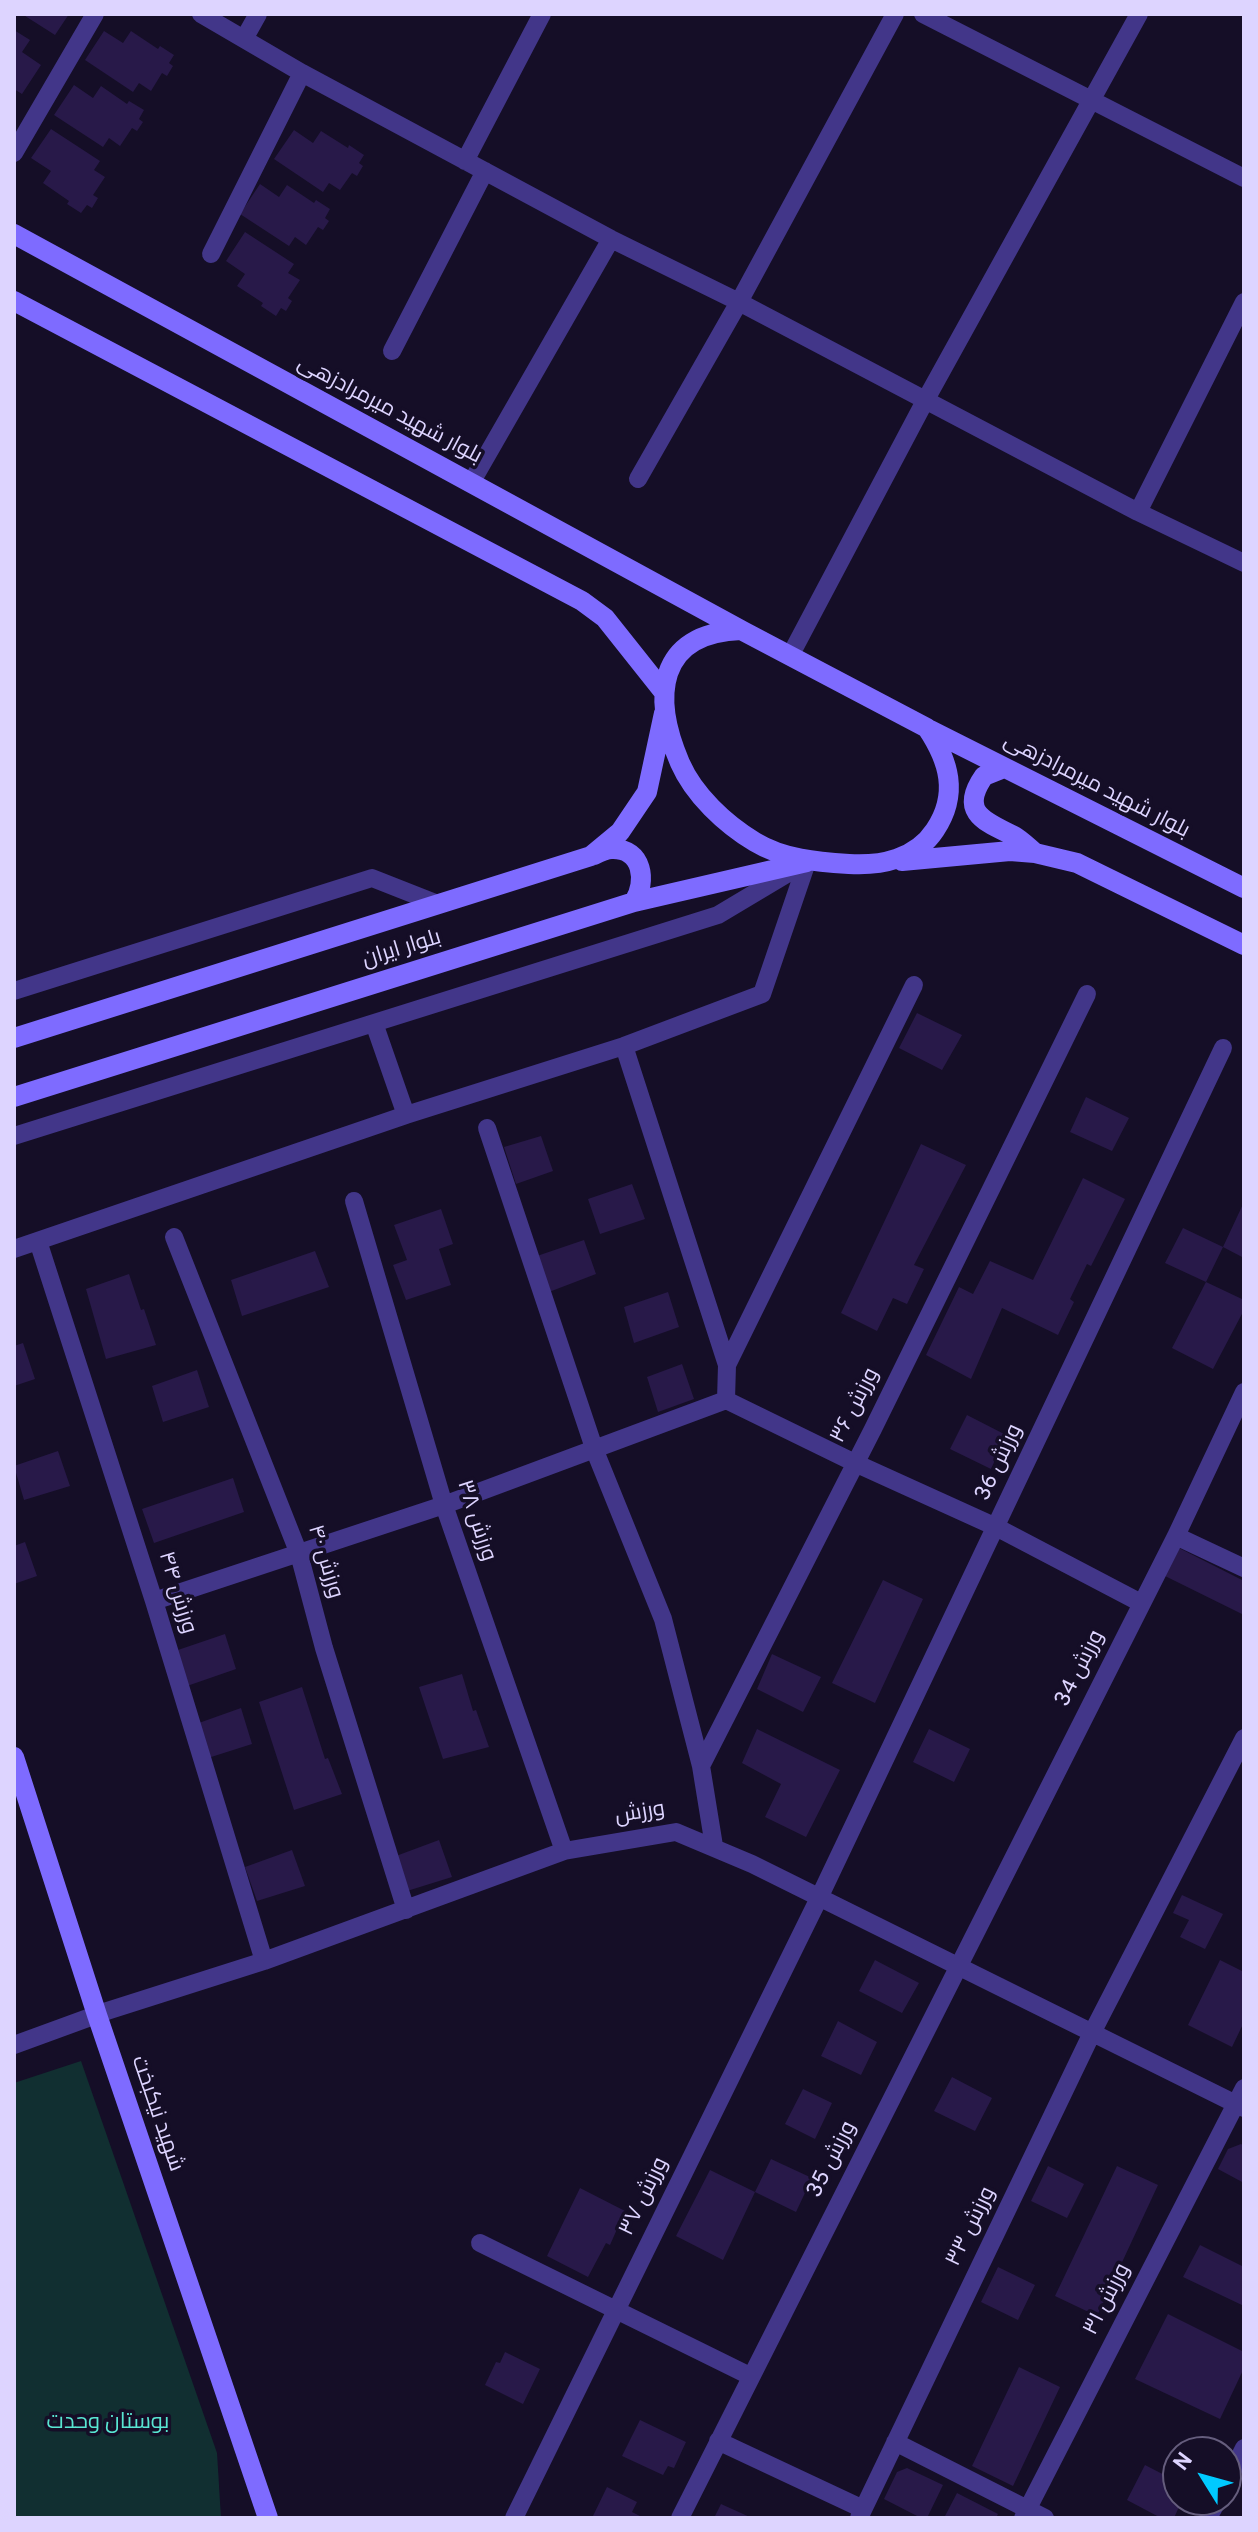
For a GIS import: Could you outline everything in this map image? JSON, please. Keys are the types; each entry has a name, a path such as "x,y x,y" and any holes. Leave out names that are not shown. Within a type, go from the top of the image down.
{"main road":[{"name":"بلوار شهید میرمرادزهی","path":"14,234 741,630"},
{"path":"14,301 582,601 605,618 663,691"},
{"path":"890,863 915,851 935,831 947,806 949,778 942,751 927,728 741,630 719,631 699,639 681,652 669,670 663,691 664,713 681,765 713,810 756,843 807,862 862,865 890,863 1010,851 1035,853 1077,863 1244,945"},
{"name":"بلوار ایران","path":"14,1038 591,856 620,832 647,792 664,713"},
{"name":"بلوار شهید میرمرادزهی","path":"927,728 1244,888"},
{"path":"1004,768 984,776 974,796 975,807 988,825 1016,838 1035,853"},
{"path":"591,856 610,848 621,850 638,862 643,882 634,902"},
{"name":"بلوار ایران","path":"14,1097 634,902 807,862"},
{"name":"شهید نیکبخت","path":"14,1757 97,2015 268,2518"},
{"path":"252,2518 255,2485"}],"street":[{"path":"14,153 95,14"},
{"path":"201,14 302,73 611,239 739,302 1138,512 1244,563"},
{"path":"244,39 258,14"},
{"path":"465,161 542,14"},
{"path":"638,479 739,302 895,14"},
{"path":"923,14 1244,178"},
{"path":"790,656 925,401 1139,14"},
{"path":"211,254 302,73"},
{"path":"392,351 485,171"},
{"path":"471,483 611,239"},
{"path":"1138,512 1244,302"},
{"path":"14,1136 718,915 807,862"},
{"path":"14,1249 406,1115 624,1046 762,994 807,862"},
{"path":"14,991 372,878 438,904"},
{"path":"727,1365 914,985"},
{"name":"ورزش ۳۶","path":"701,1766 1087,994"},
{"path":"374,1023 406,1115"},
{"path":"624,1046 727,1365 726,1400"},
{"name":"ورزش 36","path":"819,1898 1223,1048"},
{"path":"487,1128 595,1451 663,1619 701,1766 714,1846"},
{"name":"ورزش ۳۸","path":"354,1201 444,1505 564,1851"},
{"name":"ورزش ۴۰","path":"174,1237 299,1554 324,1648 406,1910"},
{"name":"ورزش ۴۴","path":"38,1241 154,1601 264,1961"},
{"name":"ورزش 34","path":"958,1967 1176,1536 1244,1392"},
{"path":"154,1601 444,1505 726,1400 996,1527 1141,1603"},
{"path":"1176,1536 1244,1568"},
{"name":"ورزش ۳۳","path":"861,2514 1092,2033 1244,1738"},
{"name":"ورزش","path":"14,2045 264,1961 564,1851 676,1832 714,1846 1092,2033 1241,2100"},
{"name":"ورزش ۳۷","path":"514,2518 819,1898"},
{"name":"ورزش 35","path":"680,2518 958,1967"},
{"name":"ورزش ۳۱","path":"1025,2514 1241,2100"},
{"path":"480,2243 750,2376"},
{"path":"718,2441 861,2514"},
{"path":"895,2442 1025,2514 1045,2518"}],"green space":[{"name":"بوستان وحدت","path":"81,2061 217,2453 221,2518 14,2518 14,2083"}],"building":[{"path":"22,14 69,14 55,35"},
{"path":"14,30 30,40 22,52 41,65 22,94 14,89"},
{"path":"104,31 123,43 131,31 158,49 160,46 174,55 169,63 173,66 167,76 162,73 151,91 139,83 133,92 85,60"},
{"path":"74,85 93,98 101,86 127,104 129,101 144,110 139,119 143,122 137,131 132,128 120,146 109,138 103,147 54,115"},
{"path":"51,129 100,161 94,170 105,177 93,195 98,198 92,208 87,205 81,213 43,183 51,171 31,158"},
{"path":"294,130 313,143 321,131 364,155 359,163 363,166 357,176 352,173 340,190 329,183 323,192 274,159"},
{"path":"260,184 279,197 287,185 314,203 316,200 330,209 325,218 329,221 323,230 318,227 306,245 295,237 289,246 240,214"},
{"path":"245,232 294,264 288,273 300,280 288,298 292,301 286,311 281,308 276,316 237,286 245,274 226,261"},
{"path":"917,1013 962,1035 942,1070 899,1048"},
{"path":"1086,1097 1129,1118 1112,1151 1070,1132"},
{"path":"541,1136 553,1171 516,1184 504,1147"},
{"path":"921,1144 966,1165 914,1265 924,1269 907,1304 893,1298 877,1331 841,1313"},
{"path":"1083,1178 1125,1199 1091,1266 1087,1264 1070,1299 1074,1302 1058,1335 1002,1308 971,1379 926,1355 959,1287 973,1294 990,1261 1033,1280"},
{"path":"632,1184 645,1219 600,1234 588,1199"},
{"path":"1244,1202 1244,1258 1223,1247"},
{"path":"441,1209 453,1244 439,1249 451,1285 406,1300 393,1265 407,1260 394,1225"},
{"path":"1183,1228 1223,1247 1206,1282 1165,1263"},
{"path":"584,1240 596,1274 549,1292 537,1256"},
{"path":"315,1251 329,1287 242,1316 231,1280"},
{"path":"129,1274 156,1345 106,1359 86,1289"},
{"path":"1206,1282 1244,1300 1244,1310 1213,1369 1172,1348"},
{"path":"668,1292 679,1327 634,1343 624,1307"},
{"path":"23,1343 35,1379 14,1386 14,1346"},
{"path":"682,1364 694,1399 658,1412 647,1377"},
{"path":"197,1370 209,1407 163,1422 152,1386"},
{"path":"967,1415 1006,1435 991,1469 950,1449"},
{"path":"58,1451 70,1486 24,1500 14,1466"},
{"path":"233,1478 244,1512 154,1543 142,1509"},
{"path":"25,1542 37,1576 14,1584 14,1546"},
{"path":"1179,1548 1244,1581 1244,1615 1165,1576"},
{"path":"883,1580 923,1599 875,1703 832,1683"},
{"path":"225,1634 236,1669 187,1686 175,1651"},
{"path":"772,1654 821,1677 803,1712 757,1689"},
{"path":"462,1674 473,1711 476,1710 489,1747 443,1759 419,1687"},
{"path":"302,1687 325,1759 328,1758 342,1794 294,1810 259,1702"},
{"path":"241,1708 252,1744 208,1758 196,1724"},
{"path":"757,1729 840,1770 806,1837 765,1817 781,1784 742,1763"},
{"path":"929,1729 970,1749 954,1782 913,1762"},
{"path":"439,1840 452,1877 407,1891 396,1856"},
{"path":"292,1850 305,1886 257,1901 245,1867"},
{"path":"1182,1895 1223,1914 1205,1949 1180,1937 1189,1920 1173,1913"},
{"path":"875,1960 919,1983 902,2013 859,1991"},
{"path":"1220,1960 1244,1972 1244,2022 1232,2047 1188,2025"},
{"path":"838,2021 877,2042 861,2075 821,2056"},
{"path":"952,2077 992,2098 975,2131 934,2111"},
{"path":"803,2089 832,2103 815,2139 785,2124"},
{"path":"1241,2144 1244,2146 1244,2183 1218,2169 1228,2149"},
{"path":"771,2159 812,2178 796,2212 755,2192"},
{"path":"1048,2166 1084,2184 1067,2218 1031,2201"},
{"path":"1117,2166 1158,2185 1097,2316 1055,2296"},
{"path":"710,2170 755,2192 723,2260 676,2236"},
{"path":"580,2188 625,2211 610,2245 606,2243 588,2277 547,2256"},
{"path":"1200,2245 1244,2267 1244,2306 1183,2277"},
{"path":"998,2267 1035,2285 1018,2320 981,2302"},
{"path":"1168,2314 1244,2352 1244,2368 1220,2419 1135,2379"},
{"path":"505,2352 540,2369 523,2404 485,2385 496,2362 500,2363"},
{"path":"1019,2367 1060,2387 1013,2486 972,2466"},
{"path":"640,2420 686,2442 674,2468 668,2466 663,2475 622,2456"},
{"path":"1145,2465 1162,2474 1162,2516 1175,2516 1161,2518 1127,2500"},
{"path":"907,2468 943,2485 927,2518 921,2518 884,2499 897,2472"},
{"path":"607,2487 637,2502 632,2512 644,2518 592,2518"},
{"path":"957,2493 998,2514 996,2518 944,2518"},
{"path":"721,2504 752,2518 714,2518"}]}
